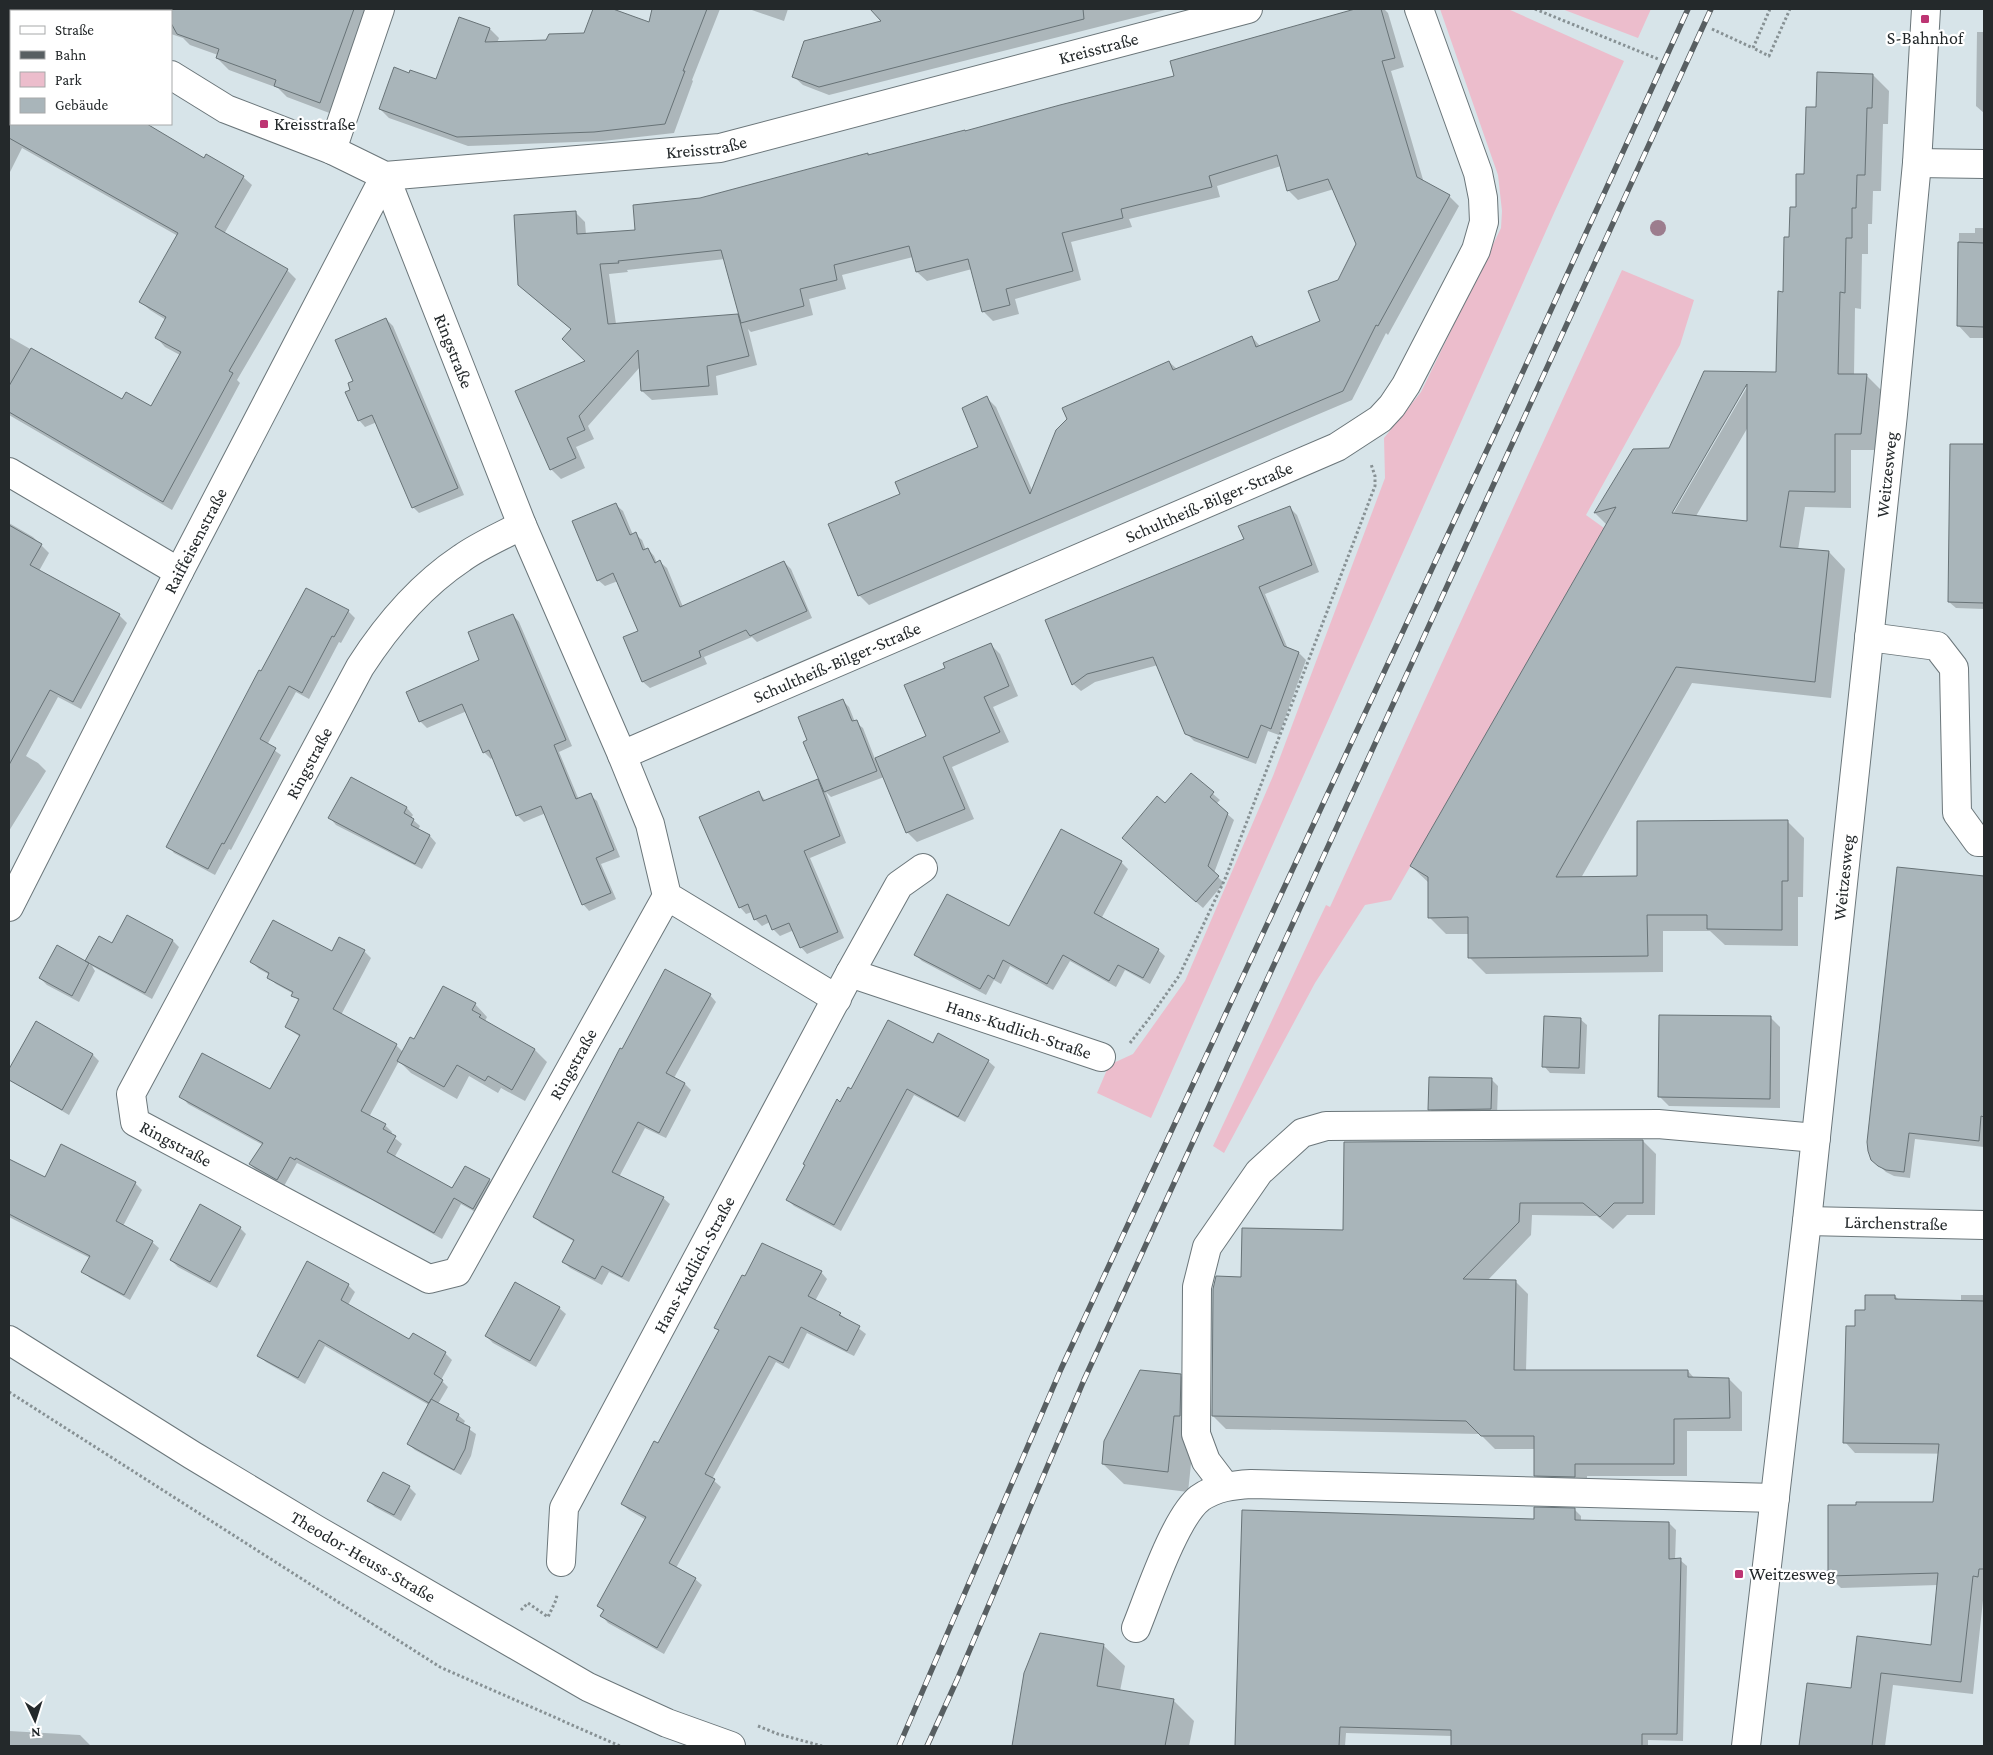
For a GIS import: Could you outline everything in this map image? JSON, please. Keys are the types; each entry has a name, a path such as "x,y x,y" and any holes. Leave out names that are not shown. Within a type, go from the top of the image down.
{"street":[{"path":"332,150 380,9"},
{"name":"Kreisstraße","path":"385,176 720,148 1207,15 1248,9"},
{"name":"Schultheiß-Bilger-Straße","path":"622,755 1328,451 1380,419 1392,406 1406,385 1476,250 1484,222 1483,198 1478,173 1419,9"},
{"name":"Weitzesweg","path":"1746,1746 1807,1221 1893,414 1917,163 1926,9"},
{"path":"172,76 226,109 332,150 385,176"},
{"path":"1917,163 1984,164"},
{"name":"Ringstraße","path":"385,176 522,525 650,824 667,896 457,1272 429,1279 135,1122 131,1094 360,667 374,646 396,618 428,584 462,558 522,525"},
{"name":"Raiffeisenstraße","path":"9,907 179,572 385,176"},
{"path":"9,472 179,572"},
{"path":"1869,638 1937,646 1954,668 1957,812 1978,842 1984,842"},
{"name":"Hans-Kudlich-Straße","path":"561,1562 564,1508 899,885 923,868"},
{"path":"667,896 836,999"},
{"name":"Hans-Kudlich-Straße","path":"850,973 1101,1057"},
{"path":"1225,1486 1206,1460 1196,1434 1197,1287 1207,1247 1259,1172 1302,1134 1326,1126 1658,1124 1816,1138"},
{"name":"Lärchenstraße","path":"1807,1221 1984,1225"},
{"name":"Theodor-Heuss-Straße","path":"9,1340 266,1500 588,1687 667,1723 731,1746"},
{"path":"1136,1628 1181,1521 1200,1499 1225,1486 1251,1484 1775,1498"}],"path":[{"path":"1535,9 1658,59"},
{"path":"1753,48 1770,9"},
{"path":"1712,29 1769,56 1790,9"},
{"path":"1101,1057 1122,1053 1179,976 1225,879 1375,486 1375,476 1369,458 1355,436"},
{"path":"9,1392 440,1667 620,1746"},
{"path":"516,1615 528,1603 548,1617 556,1600 561,1562"},
{"path":"751,1723 778,1734 822,1746"}],"green space":[{"path":"1440,9 1508,9 1624,61 1554,213 1151,1118 1097,1093 1109,1065 1133,1054 1185,981 1273,776 1385,478 1384,438 1421,392 1501,228 1502,211 1498,175"},
{"path":"1562,9 1651,9 1638,38"},
{"path":"1622,270 1694,300 1680,345 1586,515 1604,528 1391,900 1365,905 1315,983 1224,1153 1213,1146 1326,905 1330,907"}],"building":[{"path":"354,9 320,103 274,86 276,80 216,58 219,49 177,34 172,25 172,10 164,10"},
{"path":"593,9 613,9 649,22 652,9 707,9 665,124 594,132 457,137 379,109 394,67 409,73 410,70 436,79 459,17 490,28 485,42 546,40 549,34 584,33"},
{"path":"870,9 1083,9 1084,19 819,87 792,77 804,41 881,21"},
{"path":"1355,9 1381,9 1395,58 1382,61 1417,177 1450,195 1378,326 1376,325 1343,391 858,596 828,524 900,494 895,482 978,447 962,408 987,396 1030,494 1056,430 1067,419 1062,408 1169,361 1173,370 1252,336 1256,347 1320,321 1308,291 1338,280 1356,244 1328,179 1287,191 1277,155 1209,176 1212,187 1121,209 1123,218 1062,233 1073,271 1006,289 1010,305 982,312 968,259 916,272 909,246 834,265 837,280 800,289 804,306 741,323 721,250 600,264 608,324 738,314 749,356 707,366 709,386 641,391 638,350 579,416 585,430 567,438 576,458 550,470 515,391 585,361 562,339 571,329 518,285 514,215 576,211 577,234 635,230 633,205 700,198 868,153 868,155 965,131 1174,76 1170,61"},
{"path":"1817,72 1873,74 1872,108 1867,108 1865,175 1857,175 1856,208 1852,208 1852,238 1846,238 1845,293 1840,292 1838,374 1867,374 1861,434 1835,434 1835,492 1789,491 1780,547 1829,551 1815,682 1676,667 1556,877 1637,876 1637,821 1788,820 1788,881 1782,881 1782,930 1707,929 1707,915 1647,915 1648,956 1468,958 1468,917 1428,918 1428,877 1410,866 1616,507 1594,513 1633,449 1669,448 1704,371 1776,372 1778,291 1783,292 1784,237 1789,237 1790,207 1796,207 1796,174 1804,174 1806,107 1816,107","holes":["1747,384 1747,521 1672,513"]},
{"path":"9,124 149,125 204,158 206,154 244,176 215,227 288,269 229,371 233,373 163,502 9,412 9,386 31,348 122,399 126,392 151,406 181,352 155,338 166,317 139,302 178,233 9,138"},
{"path":"1958,242 1984,243 1984,327 1957,326"},
{"path":"386,318 458,488 412,508 372,415 358,421 345,392 350,390 348,383 353,381 335,340"},
{"path":"1950,444 1984,444 1984,603 1948,602"},
{"path":"616,503 630,535 636,532 643,550 648,548 655,563 660,560 680,607 784,561 807,611 750,636 746,630 699,651 701,657 642,682 623,637 638,631 613,573 597,581 572,521"},
{"path":"1290,506 1312,565 1259,587 1284,646 1299,652 1271,729 1261,725 1248,758 1185,734 1153,657 1087,674 1072,685 1045,620 1244,539 1238,526"},
{"path":"9,525 42,544 30,565 120,614 73,702 50,690 9,765"},
{"path":"306,588 349,610 334,637 332,636 302,693 289,686 260,739 276,748 224,844 222,843 208,869 166,847 259,670 261,671"},
{"path":"513,614 566,740 554,745 576,799 591,793 614,850 596,858 611,893 582,905 541,806 516,816 489,750 483,753 462,704 419,722 406,692 479,660 468,632"},
{"path":"991,643 1009,686 984,697 1000,732 943,757 965,809 906,833 875,758 926,736 904,685 945,668 943,663"},
{"path":"843,699 852,721 857,720 877,771 824,792 803,742 807,740 798,717"},
{"path":"1191,773 1214,792 1210,797 1228,813 1208,866 1219,876 1196,902 1122,838 1157,796 1165,803"},
{"path":"351,777 407,807 404,813 414,819 411,825 430,835 415,864 328,818"},
{"path":"818,779 840,836 804,851 838,932 800,948 789,923 772,930 766,915 754,920 748,904 739,908 699,817 759,791 763,801"},
{"path":"1061,829 1122,861 1094,913 1159,949 1143,978 1118,965 1109,981 1063,955 1047,984 1003,960 994,979 988,975 980,989 914,955 947,894 1009,926"},
{"path":"1897,867 1984,876 1984,1117 1981,1116 1979,1141 1909,1133 1904,1172 1886,1170 1878,1166 1871,1160 1867,1142"},
{"path":"127,915 173,940 145,993 85,961 99,936 112,943"},
{"path":"273,920 332,951 339,937 365,950 333,1009 397,1044 361,1111 386,1124 383,1129 396,1136 387,1152 452,1188 465,1166 490,1179 473,1209 454,1198 434,1233 296,1158 295,1160 290,1157 277,1180 249,1164 263,1143 179,1097 202,1053 270,1089 300,1035 285,1027 299,999 291,996 293,992 267,978 269,973 250,962"},
{"path":"57,945 89,963 72,996 39,978"},
{"path":"665,969 711,994 666,1073 685,1083 659,1133 638,1122 612,1172 664,1197 622,1277 602,1266 595,1279 562,1262 574,1240 533,1217 620,1048 622,1049"},
{"path":"443,986 476,1003 472,1010 481,1015 479,1017 535,1049 512,1090 488,1076 485,1081 457,1065 444,1087 397,1061 410,1037 414,1039"},
{"path":"1659,1015 1771,1016 1770,1099 1658,1097"},
{"path":"1544,1016 1581,1018 1579,1068 1542,1067"},
{"path":"888,1020 933,1043 938,1033 989,1060 958,1117 907,1089 834,1225 786,1200 837,1099 840,1102 848,1087 851,1089"},
{"path":"36,1021 93,1054 62,1110 9,1080 9,1069"},
{"path":"1429,1077 1492,1078 1491,1109 1428,1110"},
{"path":"1643,1140 1643,1203 1614,1203 1600,1217 1583,1203 1520,1203 1519,1222 1463,1279 1516,1280 1514,1370 1688,1370 1688,1377 1729,1378 1730,1418 1674,1419 1674,1464 1575,1464 1575,1477 1534,1476 1534,1436 1481,1436 1466,1421 1212,1416 1213,1289 1216,1276 1241,1277 1242,1228 1343,1230 1344,1142"},
{"path":"61,1144 136,1182 116,1221 153,1241 124,1295 81,1272 90,1256 9,1214 9,1159 45,1177"},
{"path":"200,1204 241,1227 210,1282 170,1260"},
{"path":"762,1243 822,1271 808,1296 841,1313 839,1315 860,1326 847,1351 801,1327 783,1363 769,1356 705,1474 715,1479 669,1563 696,1578 657,1648 600,1616 604,1610 597,1606 646,1517 621,1504 654,1441 658,1443 719,1330 714,1328 742,1275 745,1276"},
{"path":"307,1261 349,1284 341,1300 409,1339 413,1333 446,1352 434,1374 443,1380 429,1403 319,1340 298,1378 257,1356"},
{"path":"515,1282 560,1307 530,1361 485,1336"},
{"path":"1865,1295 1895,1295 1895,1299 1984,1301 1984,1569 1979,1569 1978,1577 1973,1576 1961,1682 1881,1673 1872,1746 1799,1746 1807,1683 1851,1688 1857,1636 1931,1645 1938,1573 1828,1576 1828,1505 1856,1505 1856,1502 1933,1502 1939,1444 1843,1443 1846,1326 1855,1326 1855,1310 1865,1310"},
{"path":"1140,1370 1181,1374 1180,1416 1174,1416 1168,1472 1102,1464 1104,1441"},
{"path":"431,1399 459,1414 456,1420 470,1427 465,1449 454,1470 407,1444"},
{"path":"383,1472 410,1486 394,1515 367,1501"},
{"path":"1534,1507 1575,1508 1575,1520 1669,1522 1669,1559 1681,1558 1677,1734 1642,1734 1642,1746 1451,1746 1451,1730 1340,1727 1339,1746 1235,1746 1242,1510 1534,1519"},
{"path":"1040,1633 1104,1644 1097,1686 1174,1699 1165,1746 1012,1746 1024,1673"}],"railway":[{"path":"899,1746 1061,1369 1500,422 1688,9"},
{"path":"927,1746 957,1680 1084,1380 1711,9"}],"place":[{"name":"S-Bahnhof","path":"1925,19"},
{"name":"Kreisstraße","path":"264,124"},
{"name":"Weitzesweg","path":"1739,1574"}]}
